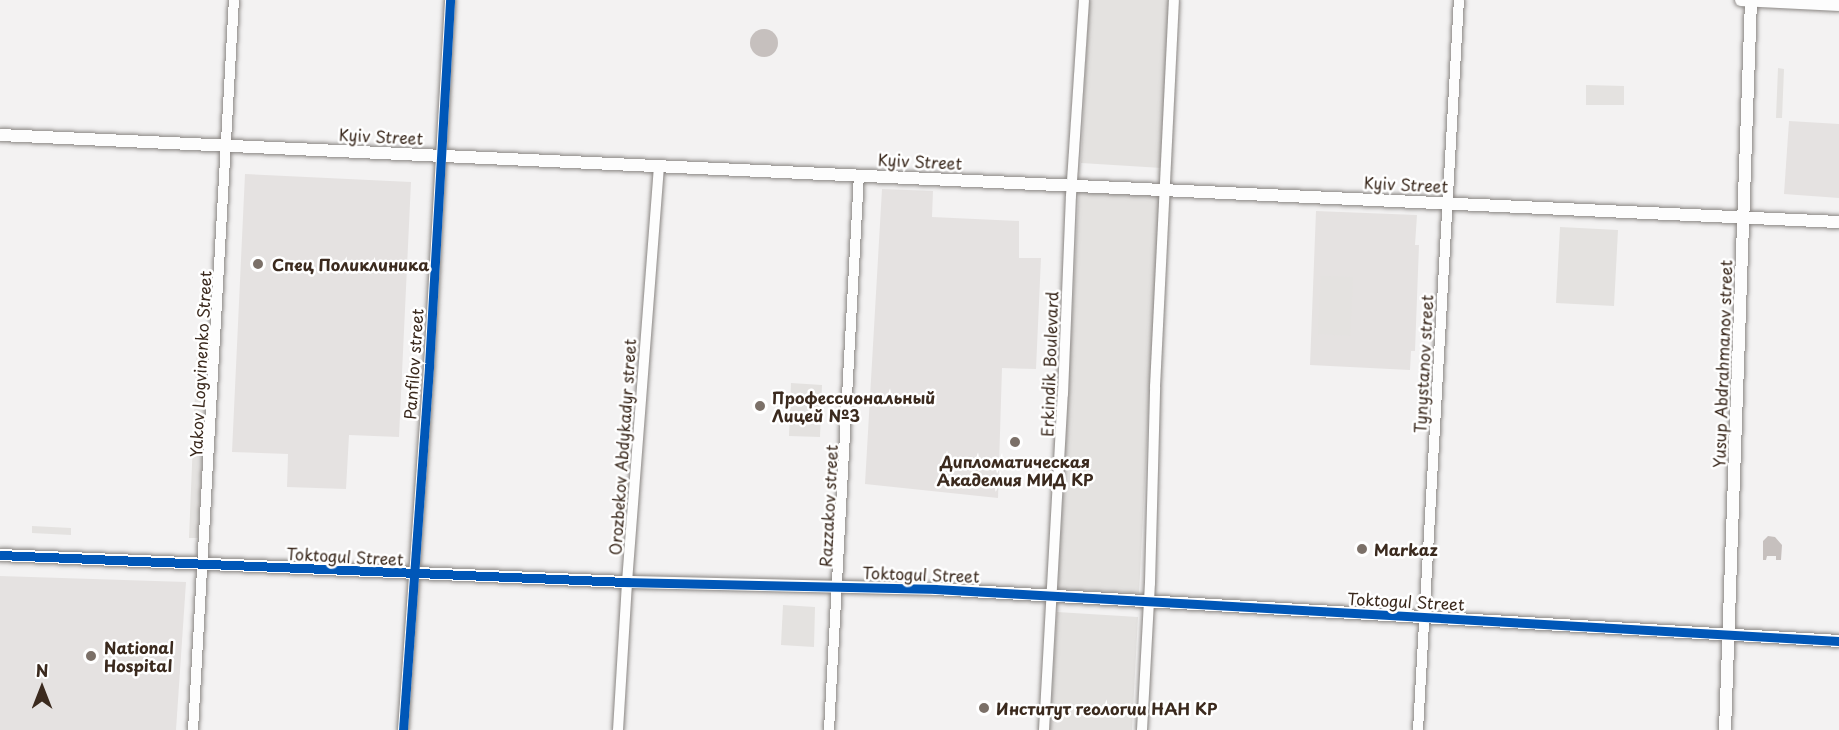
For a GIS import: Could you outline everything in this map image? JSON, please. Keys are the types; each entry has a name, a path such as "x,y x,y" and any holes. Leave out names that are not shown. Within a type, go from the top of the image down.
{"main road":[{"path":"1741,0 1839,5"},
{"name":"Yusup Abdrahmanov street","path":"1725,730 1751,0"},
{"name":"Kyiv Street","path":"0,135 1839,222"},
{"name":"Toktogul Street","path":"0,555 414,574 627,582 839,586 1053,595 1839,641"}],"street":[{"name":"Yakov Logvinenko Street","path":"193,730 234,0"},
{"name":"Panfilov street","path":"403,730 429,366 450,0"},
{"name":"Erkindik Boulevard","path":"1044,730 1053,595 1071,185 1084,0"},
{"path":"1142,730 1149,602 1155,387 1174,0"},
{"name":"Tynystanov street","path":"1418,730 1459,0"},
{"name":"Orozbekov Abdykadyr street","path":"618,730 659,166"},
{"name":"Razzakov street","path":"829,730 839,586 859,175"}],"shaded area":[{"path":"1089,0 1170,0 1162,168 1081,163"},
{"path":"764,29 774,33 778,43 774,53 764,57 754,53 750,43 754,33"},
{"path":"1778,68 1784,69 1782,118 1776,118"},
{"path":"1586,85 1624,86 1624,105 1586,105"},
{"path":"1789,121 1839,124 1839,198 1784,194"},
{"path":"245,174 411,182 399,437 349,435 346,489 287,487 288,454 232,452"},
{"path":"1079,188 1160,192 1139,593 1058,589"},
{"path":"882,189 933,191 932,217 1019,221 1019,258 1041,258 1036,369 1002,368 998,498 865,484"},
{"path":"1316,211 1417,215 1415,245 1419,245 1415,351 1411,351 1410,370 1310,365"},
{"path":"1560,227 1618,230 1614,306 1556,303"},
{"path":"1321,276 1353,277 1350,336 1318,334"},
{"path":"197,345 209,345 198,538 189,538"},
{"path":"791,383 822,385 820,437 789,436"},
{"path":"32,526 71,528 71,535 32,533"},
{"path":"1768,536 1775,537 1782,545 1781,560 1776,560 1776,556 1767,556 1766,560 1763,560 1763,541"},
{"name":"National Hospital","path":"0,576 186,582 176,730 0,730"},
{"path":"783,605 815,607 814,647 781,645"},
{"path":"1057,612 1138,617 1132,730 1050,730"}],"cycle path":[{"path":"403,730 429,366 450,0"},
{"path":"0,555 627,582 935,589 1839,641"}],"place":[{"name":"Спец Поликлиника","path":"258,264"},
{"name":"Профессиональный Лицей №3","path":"760,406"},
{"name":"Дипломатическая Академия МИД КР","path":"1015,442"},
{"name":"Markaz","path":"1362,549"},
{"name":"National Hospital","path":"91,656"},
{"name":"Институт геологии НАН КР","path":"984,708"}]}
